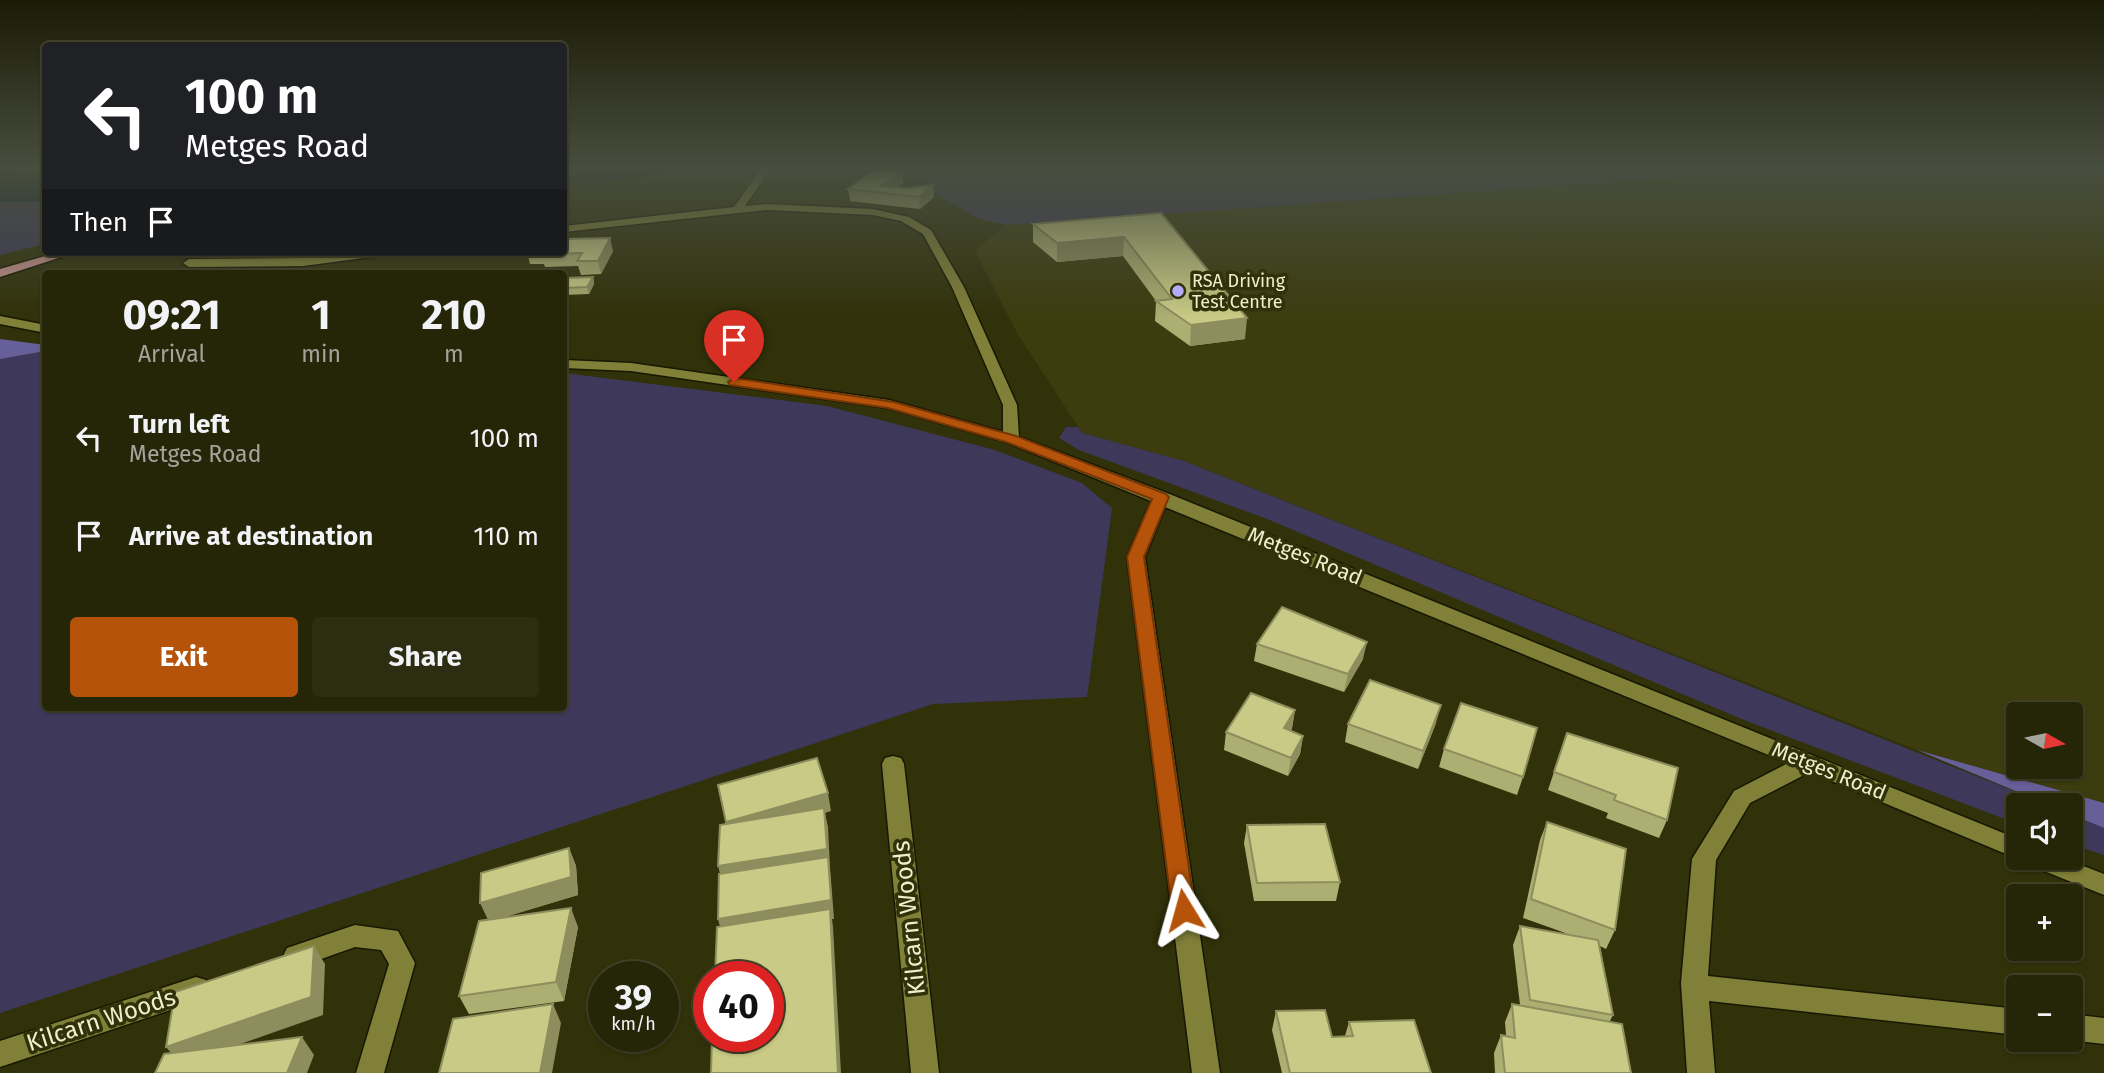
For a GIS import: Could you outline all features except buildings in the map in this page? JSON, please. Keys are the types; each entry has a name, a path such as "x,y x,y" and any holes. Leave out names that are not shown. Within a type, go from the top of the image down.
{"main road":[{"path":"0,264 42,254"},
{"path":"0,273 57,256"}],"street":[{"path":"567,229 668,217"},
{"path":"896,217 905,219 927,232 958,287 1010,405 1011,439"},
{"path":"189,263 303,262 353,256"},
{"path":"0,320 42,328"},
{"name":"Metges Road","path":"567,364 631,367 890,404 1011,439 1161,497 2006,844"},
{"path":"1161,497 1136,557 1206,1073"},
{"path":"1701,1073 1694,987 1704,859 1742,797 1809,763"},
{"name":"Kilcarn Woods","path":"893,764 925,1073"},
{"path":"2067,870 2104,885"},
{"path":"276,962 355,936 389,939 402,963 370,1073"},
{"name":"Kilcarn Woods","path":"0,1054 224,980"},
{"path":"1694,987 2006,1021"},
{"path":"2083,1029 2104,1031"}],"shaded area":[{"path":"0,217 42,217 42,245 0,255"},
{"path":"977,217 1118,217 1006,225"},
{"path":"1118,217 2104,217 2104,803 2083,797 2083,793 2069,793 2019,779 2083,779 2083,702 2006,702 2006,775 1917,750 1184,461 1082,433 1017,333 975,251 1006,225"},
{"path":"0,339 42,345 42,711 567,711 567,373 827,406 995,450 1082,483 1112,508 1087,697 933,704 0,1013"},
{"path":"0,339 42,345 42,352 0,359"},
{"path":"1066,427 1078,427 1082,433 1184,461 2019,793 2006,793 2006,819 1744,720 1267,519 1079,450 1059,438"},
{"path":"1917,750 2006,775 2006,779 2019,779 2069,793 2020,793"},
{"path":"2083,797 2104,803 2104,828 2083,819"},
{"path":"2083,819 2104,828 2104,855 2083,848"}],"place":[{"name":"RSA Driving Test Centre","path":"1178,291"}],"route":[{"path":"734,382 890,404 1011,439 1161,497 1136,557 1184,910"}]}
